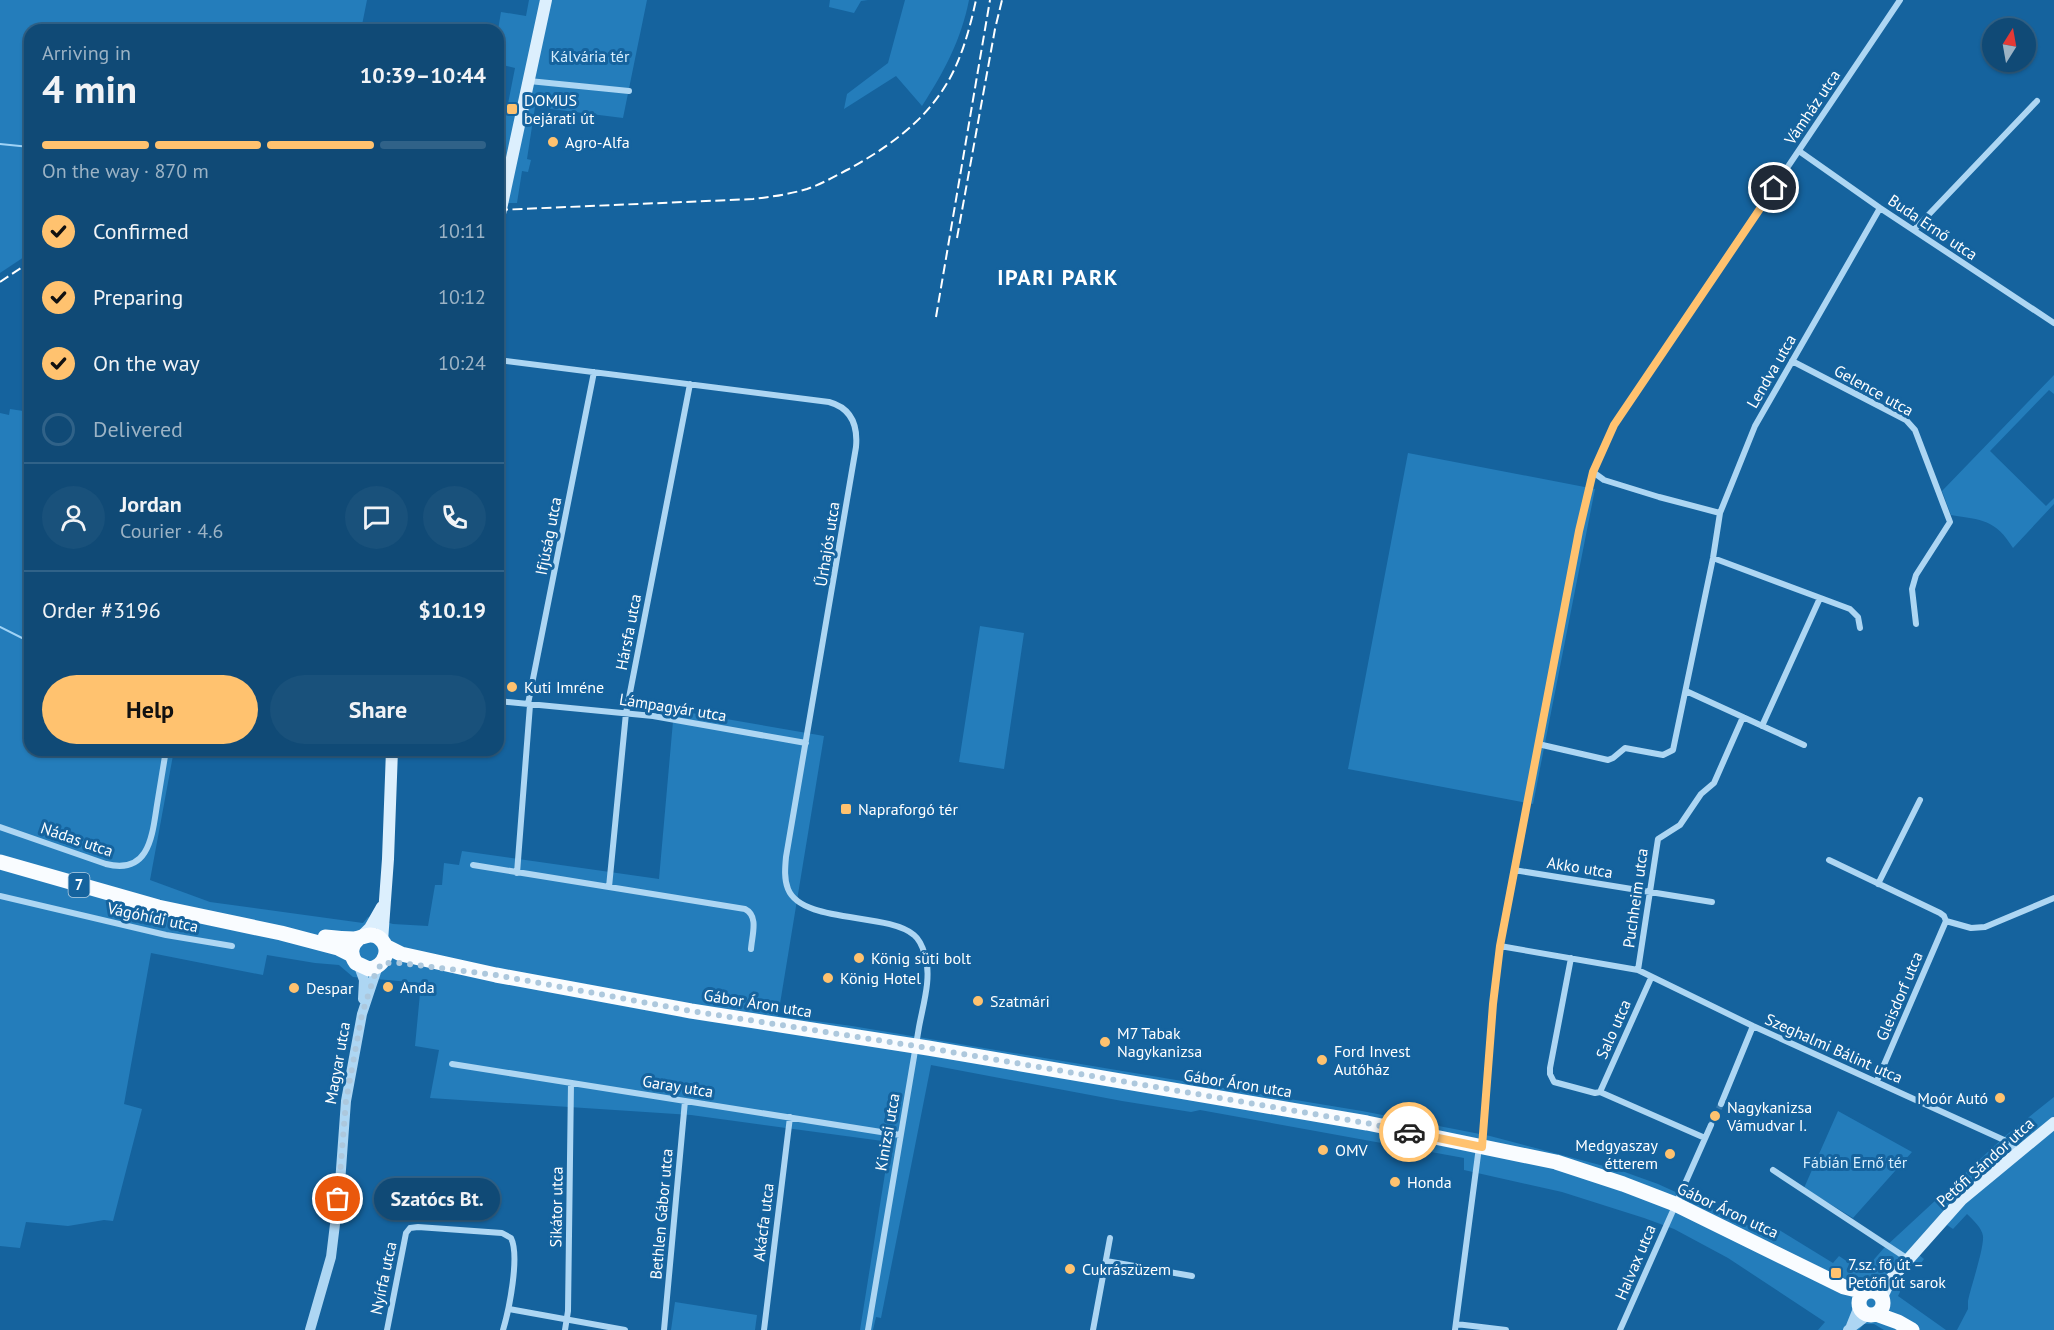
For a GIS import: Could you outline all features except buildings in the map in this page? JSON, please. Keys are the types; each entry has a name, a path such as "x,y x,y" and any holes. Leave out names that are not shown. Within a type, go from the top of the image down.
{"main road":[{"path":"504,196 546,0"},
{"path":"380,964 386,955 384,903 392,756"},
{"name":"7","path":"0,862 138,902 281,933 338,948 369,969 380,964"},
{"path":"355,961 352,948 370,928 384,903"},
{"name":"7","path":"281,933 360,937 373,935 384,944"},
{"name":"Gábor Áron utca","path":"384,944 401,954 496,975 691,1011 1366,1123 1556,1162 1675,1204 1844,1287 1912,1330"},
{"name":"Gábor Áron utca","path":"380,964 400,963 496,975"},
{"name":"Petőfi Sándor utca","path":"1871,1303 1961,1200 2054,1123"}],"street":[{"name":"Vámház utca","path":"1455,1327 1481,1147 1500,946 1579,531 1593,472 1618,420 1900,0"},
{"path":"529,81 628,91"},
{"path":"1914,230 2037,101"},
{"name":"Buda Ernő utca","path":"1799,151 1880,208 2054,323"},
{"name":"Lendva utca","path":"1538,744 1608,760 1624,748 1667,755 1672,751 1675,746 1713,558 1720,513 1755,426 1880,208"},
{"name":"Űrhajós utca","path":"504,361 829,402 846,411 856,427 856,447 786,857 785,875 791,895 807,906 895,926 914,934 918,940"},
{"name":"Gelence utca","path":"1792,362 1906,420 1915,430 1950,522 1916,575 1913,584 1916,624"},
{"name":"Ifjúság utca","path":"518,873 529,704 594,372"},
{"name":"Hársfa utca","path":"609,887 626,713 690,384"},
{"path":"1593,472 1604,480 1720,513"},
{"path":"1713,558 1850,609 1858,617 1860,628"},
{"path":"1762,726 1820,598"},
{"path":"1686,691 1804,745"},
{"name":"Lámpagyár utca","path":"504,702 664,718 806,743"},
{"name":"Puchheim utca","path":"1638,970 1658,839 1680,825 1701,794 1714,783 1743,717"},
{"name":"Nádas utca","path":"0,827 106,864 119,867 128,866 142,856 151,841 165,756"},
{"path":"1878,884 1920,800"},
{"path":"1829,860 1940,913 1946,921 1971,928 1985,927 2054,898"},
{"path":"473,865 745,909 752,913 754,918 751,949"},
{"name":"Akko utca","path":"1514,870 1712,902"},
{"name":"Vágóhídi utca","path":"0,896 166,935 232,946"},
{"name":"Gleisdorf utca","path":"1877,1081 1946,921"},
{"name":"Kinizsi utca","path":"868,1330 927,969 925,955 918,940"},
{"path":"1500,946 1638,970"},
{"path":"1571,958 1550,1074 1554,1082 1594,1093 1600,1092 1705,1138"},
{"name":"Magyar utca","path":"310,1330 331,1257 340,1183 344,1114 362,1014 364,980 355,961"},
{"name":"Magyar utca","path":"362,1014 380,964"},
{"name":"Szeghalmi Bálint utca","path":"1638,970 1753,1026 2004,1140 2018,1152"},
{"name":"Salo utca","path":"1600,1092 1651,978"},
{"path":"1720,1104 1753,1026"},
{"name":"Garay utca","path":"452,1064 900,1135"},
{"name":"Sikátor utca","path":"565,1330 571,1083"},
{"name":"Bethlen Gábor utca","path":"664,1330 685,1101"},
{"name":"Akácfa utca","path":"764,1330 790,1117"},
{"name":"Halvax utca","path":"1620,1330 1711,1125"},
{"path":"1773,1170 1909,1260"},
{"name":"Nyírfa utca","path":"387,1330 406,1233 414,1227 481,1231 509,1236 513,1241 515,1251 509,1309 503,1330"},
{"path":"1093,1330 1110,1238"},
{"path":"1106,1261 1192,1276"},
{"name":"Petőfi Sándor utca","path":"1849,1329 1871,1303"},
{"path":"509,1309 625,1330"},
{"path":"1455,1327 1506,1330"}],"green space":[{"path":"0,0 367,0 362,24 24,24 24,257 0,273"},
{"name":"Kálvária tér","path":"529,0 647,0 623,118 535,107 527,159 531,160 528,172 522,171 517,203 504,203 504,124 515,68 504,65 504,24 499,24 501,12 526,16"},
{"path":"830,0 868,0 861,1 854,13 829,7"},
{"path":"905,0 969,0 956,42 938,81 922,106 896,76 844,109 847,94 888,63"},
{"path":"2054,375 2054,394 2049,390 1990,451 2046,506 2054,498 2054,504 2013,548 2000,531 1987,522 1951,515 1942,491"},
{"path":"10,409 24,411 24,756 173,756 150,880 210,902 363,923 368,917 393,924 428,926 435,885 442,885 444,863 459,865 462,851 659,879 674,710 824,736 778,1016 852,1026 1362,1111 1490,1136 1619,1170 1658,1184 1750,1226 1753,1222 1771,1235 1776,1228 1833,1263 1839,1256 1863,1272 1884,1248 2004,1137 2054,1097 2054,1330 1957,1330 1968,1309 1983,1242 1981,1230 1967,1214 1953,1229 1947,1225 1919,1255 1924,1259 1919,1266 1911,1264 1898,1280 1900,1292 1898,1296 1946,1330 1884,1330 1874,1324 1864,1324 1859,1330 1818,1330 1825,1322 1728,1258 1674,1229 1562,1192 1464,1170 1464,1158 1200,1110 1191,1112 1122,1101 931,1065 881,1318 876,1317 873,1330 860,1330 890,1142 691,1115 430,1098 439,1050 415,1046 421,983 353,977 339,965 267,955 263,975 151,953 124,1104 142,1109 113,1221 104,1220 68,1226 26,1222 20,1248 0,1246 0,413 9,415"},
{"path":"1408,453 1595,489 1533,804 1348,769"},
{"path":"980,626 1024,633 1004,769 959,762"},
{"name":"Fábián Ernő tér","path":"1838,1111 1912,1152 1853,1218 1804,1188"},
{"path":"675,1302 757,1315 755,1330 671,1330"}],"waterway":[{"path":"0,144 24,146"},
{"path":"0,627 24,639"}],"tunnel":[{"path":"1711,1125 1721,1104"}],"railway":[{"path":"504,210 753,199 818,185 879,151 906,131 930,107 941,93 959,59 976,0"},
{"path":"936,317 990,0"},
{"path":"957,238 1002,0"},
{"path":"0,282 24,266"}],"way so far":[{"path":"338,1199 346,1101 362,1014 378,966 382,963 400,963 496,975 691,1011 928,1048 1409,1132"}],"place":[{"name":"DOMUS bejárati út","path":"512,109"},
{"name":"Agro-Alfa","path":"553,142"},
{"name":"Kuti Imréne","path":"512,687"},
{"name":"Napraforgó tér","path":"846,809"},
{"name":"König süti bolt","path":"859,958"},
{"name":"König Hotel","path":"828,978"},
{"name":"Anda","path":"388,987"},
{"name":"Despar","path":"294,988"},
{"name":"Szatmári","path":"978,1001"},
{"name":"M7 Tabak Nagykanizsa","path":"1105,1042"},
{"name":"Ford Invest Autóház","path":"1322,1060"},
{"name":"Moór Autó","path":"2000,1098"},
{"name":"Nagykanizsa Vámudvar I.","path":"1715,1116"},
{"name":"OMV","path":"1323,1150"},
{"name":"Medgyaszay étterem","path":"1670,1154"},
{"name":"Honda","path":"1395,1182"},
{"name":"Szatócs Bt.","path":"338,1199"},
{"name":"Cukrászüzem","path":"1070,1269"},
{"name":"7.sz. fő út – Petőfi út sarok","path":"1836,1273"}],"district":[{"name":"IPARI PARK","path":"1058,277"}],"route":[{"path":"1409,1132 1482,1147 1500,946 1579,531 1593,472 1614,425 1774,188"}]}
